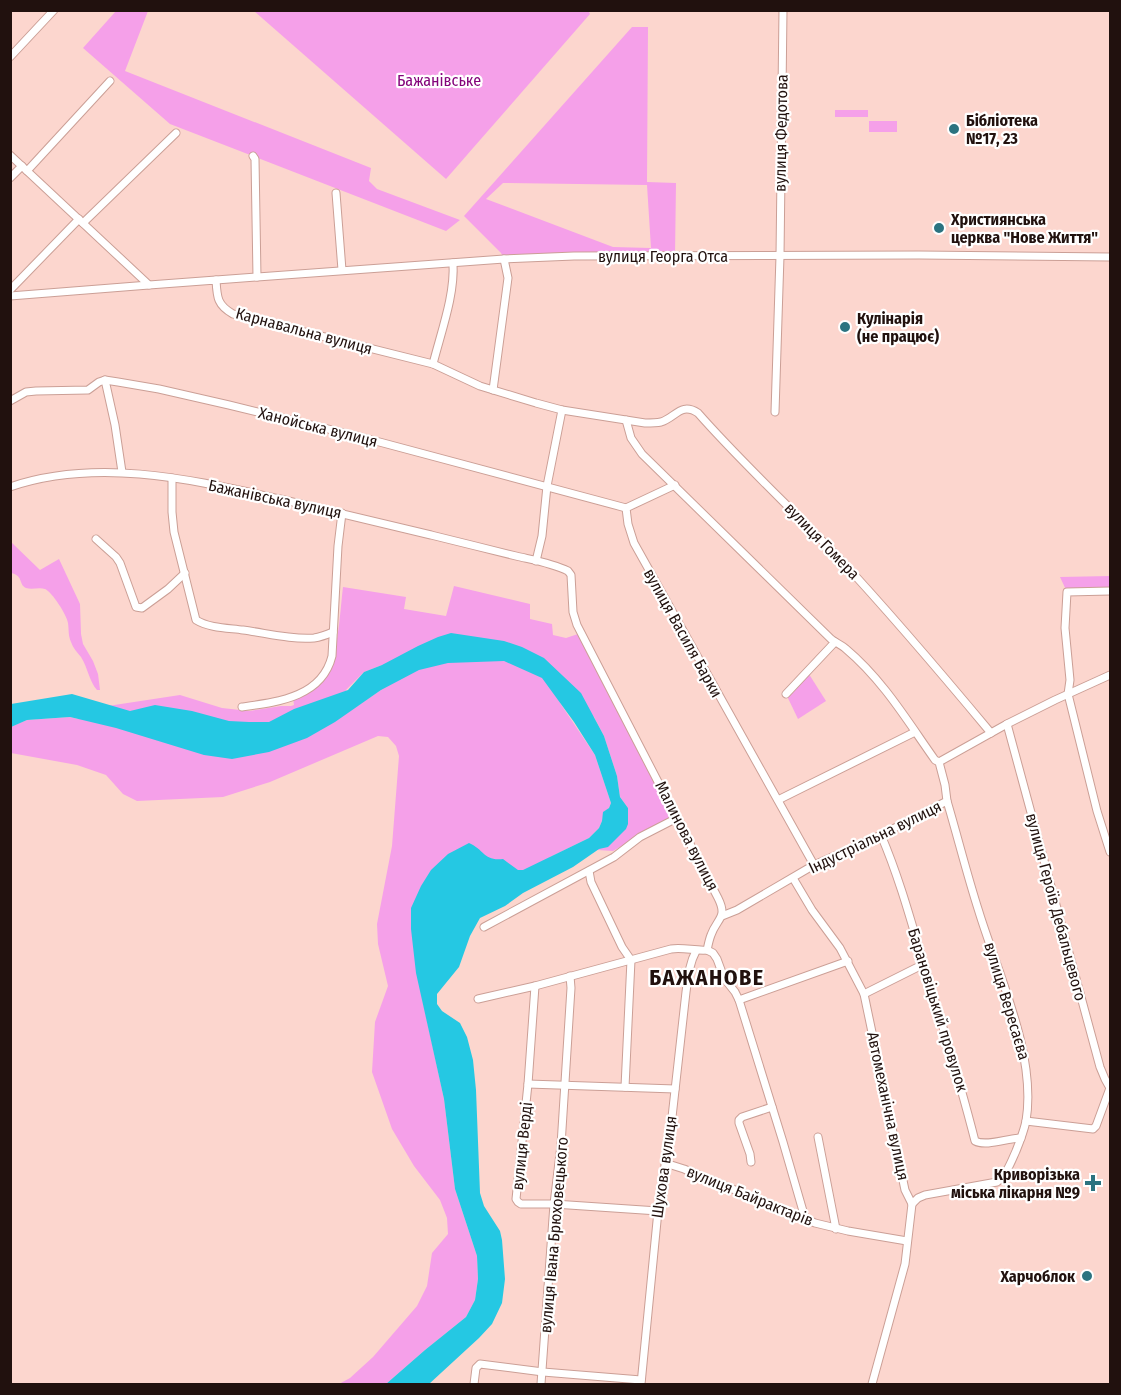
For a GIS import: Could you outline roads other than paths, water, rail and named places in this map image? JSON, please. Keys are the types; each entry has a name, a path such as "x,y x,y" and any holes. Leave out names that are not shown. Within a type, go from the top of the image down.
{"street":[{"path":"10,57 54,10"},
{"name":"вулиця Федотова","path":"775,412 780,256 783,10"},
{"path":"10,178 24,168 110,81"},
{"path":"10,290 176,133"},
{"path":"10,155 149,285"},
{"path":"253,156 255,159 257,277"},
{"path":"336,193 342,270"},
{"name":"вулиця Георга Отса","path":"216,280 504,259 585,256 1110,257"},
{"path":"493,390 508,278 504,259"},
{"path":"433,364 454,275 453,263"},
{"path":"10,296 216,280"},
{"name":"Карнавальна вулиця","path":"216,280 218,300 233,314 433,364 480,386 562,410 626,420"},
{"path":"10,401 26,392 88,390 105,380 117,435 122,472"},
{"name":"Ханойська вулиця","path":"105,380 159,389 357,436 626,508"},
{"name":"вулиця Гомера","path":"626,420 658,423 688,408 698,413 726,445 862,583 991,733"},
{"path":"536,561 542,536 547,486 562,410"},
{"name":"Індустріальна вулиця","path":"626,420 631,438 637,447 835,642 846,649 872,675 893,700 935,760 939,762 945,785 947,801 881,835 814,865 737,910 722,916"},
{"name":"Бажанівська вулиця","path":"10,487 60,475 122,472 172,478 232,488 342,513 536,561"},
{"path":"172,478 174,532 195,618 213,626 293,637 313,638 333,632"},
{"path":"626,508 675,485"},
{"name":"вулиця Василя Барки","path":"626,508 627,524 634,543 814,865"},
{"path":"242,708 275,702 306,691 315,686 325,675 332,656 342,513"},
{"path":"96,539 120,563 136,607 142,608 185,573"},
{"name":"Малинова вулиця","path":"536,561 564,569 571,575 573,612 577,625 722,906 722,916"},
{"path":"1110,591 1067,592 1065,628 1070,680 1068,694 1097,811 1110,852"},
{"path":"786,694 835,642"},
{"path":"939,762 1007,724 1110,675"},
{"name":"вулиця Героїв Дебальцевого","path":"1007,724 1100,1067 1110,1088"},
{"path":"778,800 915,732"},
{"name":"вулиця Вересаєва","path":"912,1204 925,1195 997,1182 1008,1169 1026,1121 1028,1079 1018,1031 978,910 947,801"},
{"path":"484,927 614,857 640,837 676,818"},
{"name":"Барановіцький провулок","path":"881,835 893,863 952,1056 975,1141 982,1144 1021,1138"},
{"path":"589,871 591,882 622,947 631,960 625,1086"},
{"name":"Автомеханічна вулиця","path":"793,878 812,910 848,961 864,994 905,1190 912,1204 904,1263 872,1384"},
{"path":"708,951 711,935 722,916"},
{"path":"478,999 671,949 680,948 713,953 724,978 739,1000 805,1218"},
{"name":"Шухова вулиця","path":"641,1382 658,1211 671,1126 688,974 696,951"},
{"path":"739,1000 848,961"},
{"path":"864,994 924,964"},
{"name":"вулиця Івана Брюховецького","path":"542,1384 554,1204 566,1085 572,988 570,976"},
{"name":"вулиця Верді","path":"535,986 516,1198 518,1202 521,1204 658,1211"},
{"path":"528,1084 675,1089"},
{"path":"1026,1121 1093,1129 1110,1088"},
{"path":"751,1162 739,1120 772,1107"},
{"name":"вулиця Байрактарів","path":"818,1137 836,1229"},
{"name":"вулиця Байрактарів","path":"665,1163 815,1223 836,1229 907,1241"},
{"path":"474,1384 476,1368 480,1364 641,1382"}],"water":[{"path":"451,633 504,641 522,647 544,658 581,693 604,736 617,776 620,797 628,808 628,824 608,847 599,849 573,867 480,918 470,936 459,967 437,994 437,1004 442,1011 460,1023 467,1037 473,1060 480,1193 484,1206 500,1231 502,1240 505,1279 502,1303 492,1324 429,1384 386,1384 466,1317 475,1300 478,1279 477,1256 455,1189 444,1099 416,973 411,908 431,870 448,854 469,843 488,857 503,859 518,870 523,870 589,838 599,828 603,812 609,808 611,803 595,755 542,678 504,661 448,663 419,670 381,690 335,722 307,738 269,752 232,759 204,755 116,728 70,717 27,720 11,727 11,704 72,694 130,711 155,705 192,711 229,721 269,722 294,709 348,690 364,672"}],"place":[{"name":"Бібліотека №17, 23","path":"954,129"},
{"name":"Християнська церква \"Нове Життя\"","path":"939,228"},
{"name":"Кулінарія (не працює)","path":"845,327"},
{"name":"Криворізька міська лікарня №9","path":"1093,1183"},
{"name":"Харчоблок","path":"1087,1276"}],"district":[{"name":"БАЖАНОВЕ","path":"707,977"}],"park label":[{"name":"Бажанівське","path":"439,80"}]}
